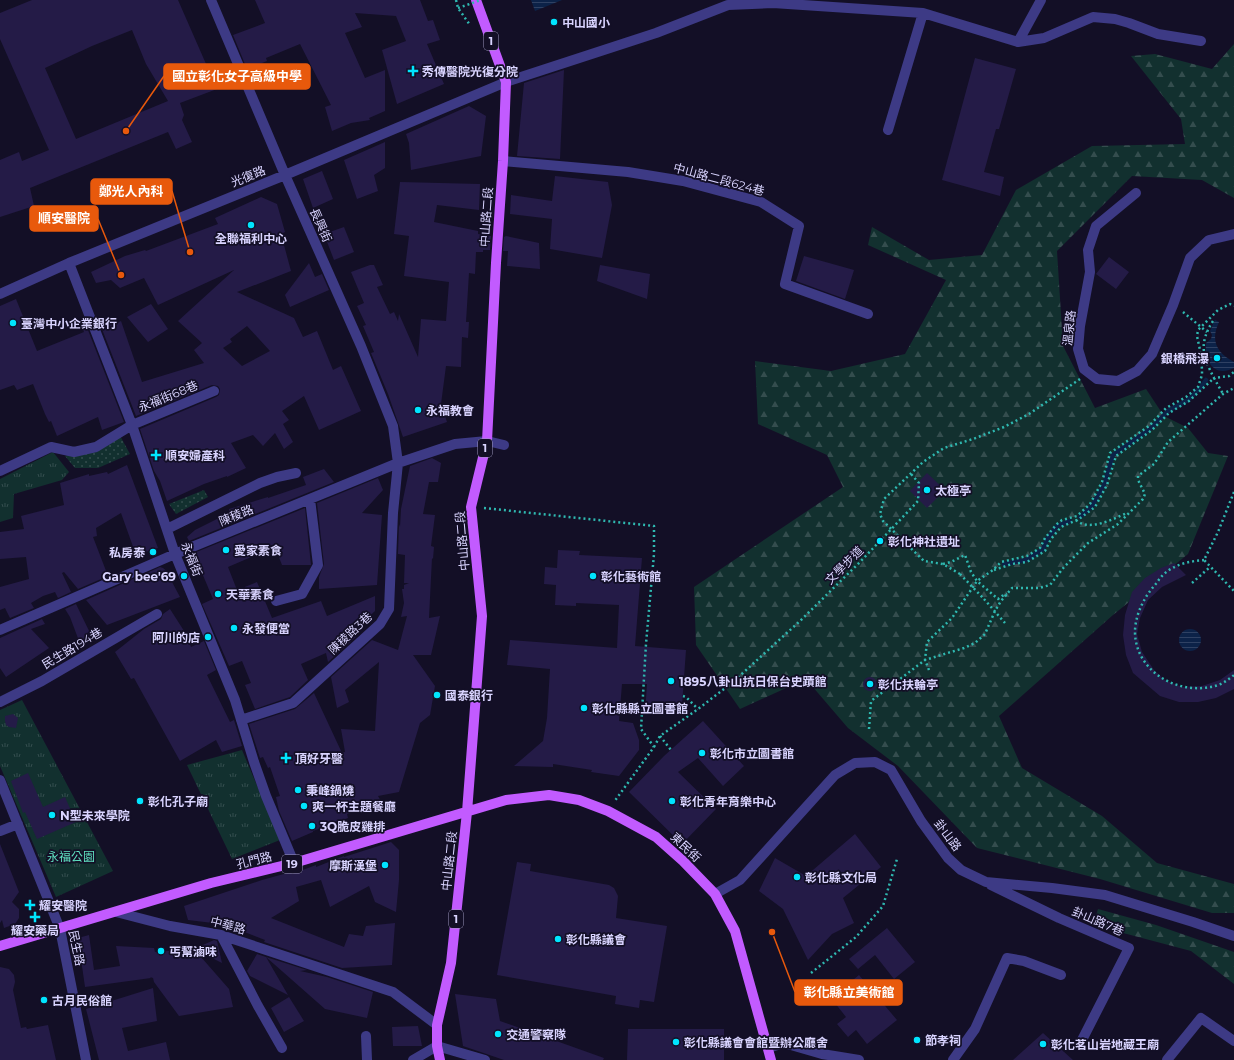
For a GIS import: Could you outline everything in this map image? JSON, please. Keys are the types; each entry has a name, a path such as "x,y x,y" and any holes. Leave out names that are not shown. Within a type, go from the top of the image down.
{"main road":[{"name":"中山路二段","path":"440,1060 437,1025 451,963 467,812 482,616 472,507 487,441 506,82 476,0"},
{"name":"東民街","path":"467,812 506,800 549,795 579,800 608,811 656,837 683,861 715,894 735,931 771,1060"},
{"name":"孔門路","path":"116,912 211,883 294,863 467,812"},
{"name":"19","path":"0,946 116,912"}],"street":[{"name":"長興街","path":"211,0 285,175 361,346 393,426 398,463"},
{"path":"1018,42 1041,0"},
{"name":"光復路","path":"0,294 69,263 285,175 506,82 656,32 728,5 773,3 924,13 1018,42"},
{"path":"888,130 924,13"},
{"path":"1018,42 1044,38 1093,17 1129,22 1158,34 1201,41"},
{"name":"中山路二段624巷","path":"503,161 628,172 683,181 761,202 799,226 785,284 868,314"},
{"name":"溫泉路","path":"1089,373 1084,369 1078,349 1080,326 1090,272 1088,250 1096,226 1136,193"},
{"path":"1089,373 1097,379 1118,381 1137,371 1152,354 1190,258 1209,240 1234,234"},
{"name":"永福街","path":"69,263 132,425 175,554 235,700 263,789 294,863"},
{"name":"永福街68巷","path":"0,470 51,447 74,452 96,447 132,425 214,391"},
{"name":"陳稜路","path":"0,630 175,554 398,463 455,444 487,441 504,445"},
{"name":"陳稜路3巷","path":"241,720 293,703 380,624 389,609 393,513 398,463"},
{"path":"166,529 260,482 296,473"},
{"path":"276,601 302,594 318,565 310,499"},
{"name":"民生路194巷","path":"0,702 42,681 157,614"},
{"name":"卦山路","path":"715,894 740,880 835,775 855,763 875,762 891,770 921,822 948,858 961,870 986,882 1052,888 1105,895 1234,936"},
{"name":"民生路","path":"0,780 60,929 86,1060"},
{"path":"0,831 18,824"},
{"name":"卦山路7巷","path":"986,882 1059,918 1129,948 1082,1040"},
{"name":"中華路","path":"116,912 170,926 221,935 393,992 437,1025"},
{"path":"221,935 282,1048"},
{"path":"953,1060 975,1029 1007,958 1024,961 1060,974"},
{"path":"1167,1060 1201,1018 1234,1041"},
{"path":"366,1036 367,1060"},
{"path":"768,1048 784,1043 822,1054 860,1060"},
{"path":"413,1060 438,1046 486,1060"}],"path":[{"path":"456,0 458,8 473,28"},
{"path":"458,8 481,0"},
{"path":"1173,304 1201,326 1206,332"},
{"path":"1222,394 1209,369 1197,336 1198,330 1201,326 1218,310 1230,304 1234,306"},
{"path":"929,670 925,660 927,642 952,618 977,581 993,570 1001,562 1027,556 1040,548 1045,538 1057,524 1062,520 1077,516 1090,504 1102,482 1110,453 1149,426 1166,408 1186,397 1198,387 1202,375 1202,350 1206,332 1213,321"},
{"path":"993,570 1012,564 1027,562 1046,552 1051,539 1061,527 1076,521 1095,507 1107,485 1116,456 1152,430 1169,413 1189,401 1214,378 1229,376 1234,372"},
{"path":"1006,623 960,574 943,564 924,561 883,521 880,514 884,499 923,462 944,448 985,434 1029,414 1089,373"},
{"path":"869,729 871,701 925,660 975,643 985,634 995,612 1012,588 1039,588 1050,585 1064,567 1088,543 1118,524 1144,499 1145,494 1138,480 1138,476 1154,464 1168,442 1222,394 1234,388"},
{"name":"文學步道","path":"608,811 654,747 660,736 733,682 800,621 860,562 918,501 919,483 911,474"},
{"path":"1204,560 1218,532 1234,492"},
{"path":"472,507 654,526 654,554 646,644 641,729 654,747"},
{"path":"1074,517 1076,521 1095,526 1130,512"},
{"path":"943,564 965,555 971,572 977,581 998,599 1007,594"},
{"path":"1204,560 1190,561 1179,565 1162,576 1147,594 1137,620 1135,630 1139,651 1144,661 1157,675 1172,684 1181,687 1194,689 1210,687 1225,682 1234,675"},
{"path":"1204,560 1234,590"},
{"path":"1192,583 1210,567"},
{"path":"683,696 686,697 698,709"},
{"path":"660,736 671,750"},
{"path":"811,973 856,937 883,906 897,859"}],"green space":[{"path":"1234,44 1234,198 1202,180 1132,176 1057,251 1063,346 1095,408 1146,389 1164,416 1188,428 1208,453 1228,456 1188,554 1113,615 999,716 1022,768 1102,816 1157,863 1234,884 1234,913 1212,913 1100,879 977,848 898,766 848,728 806,679 740,709 696,645 694,587 843,487 827,455 758,424 755,361 831,371 905,354 946,280 868,245 872,227 929,260 982,255 1016,190 1092,146 1185,144 1181,119 1131,56 1155,54 1212,69"},
{"path":"118,432 130,454 98,468 75,468 65,456"},
{"path":"53,452 69,472 62,480 14,494 13,518 0,522 0,479"},
{"path":"204,490 208,497 176,514 169,504"},
{"name":"永福公園","path":"22,700 113,871 56,897 0,766 0,710"},
{"path":"242,750 280,840 232,859 187,765"},
{"path":"1098,909 1156,925 1234,952 1234,984 1191,951 1093,925"}],"water":[{"path":"531,0 562,0 535,11"},
{"name":"銀橋飛瀑","path":"1215,320 1219,322 1215,335 1217,346 1223,355 1234,362 1234,368 1227,371 1221,371 1212,366 1207,356 1206,343 1211,339 1212,335 1210,331"},
{"path":"1190,629 1198,632 1201,640 1198,648 1190,651 1182,648 1179,640 1182,632"}],"building":[{"path":"32,0 178,0 217,89 180,103 184,115 182,120 192,142 176,149 168,132 30,188 34,206 0,217 0,160 19,152 22,161 49,150 0,39 0,13","holes":["132,30 146,64 168,101 76,139 45,68 92,46"]},
{"path":"255,0 420,0 428,21 433,20 440,40 427,44 444,84 397,104 382,50 406,41 396,16 355,13 362,27 345,33 365,78 385,70 385,111 369,118 370,120 351,123 332,131 325,107 331,105 300,44 266,58 267,61 247,69 233,35 265,23"},
{"path":"975,58 1016,69 999,129 996,129 984,172 1004,177 1000,196 942,180"},
{"path":"564,70 560,159 517,156 524,83"},
{"path":"469,106 486,116 481,156 411,170 409,143 406,134"},
{"path":"385,142 385,168 374,175 378,191 357,199 344,160"},
{"path":"322,171 333,199 313,208 303,179"},
{"path":"555,176 608,182 612,205 602,258 550,249 552,219 510,214 511,195 552,201"},
{"path":"400,182 480,184 479,210 437,205 434,222 478,231 478,234 491,236 490,250 476,252 475,274 469,273 466,322 469,322 468,338 462,337 461,367 446,366 441,404 447,422 403,437 388,394 371,353 374,352 363,326 366,325 357,306 364,303 351,272 374,265 383,285 377,287 390,314 394,312 398,321 399,314 418,357 421,319 446,321 449,282 404,276 409,236 394,234"},
{"path":"261,197 277,204 285,232 281,234 291,271 237,292 294,318 303,337 317,331 333,370 341,366 361,411 319,430 304,396 282,411 289,420 283,424 293,442 284,449 275,433 263,446 253,435 231,443 246,468 227,477 204,484 167,501 160,481 154,471 140,429 216,397 219,395 220,389 218,386 212,385 136,416 98,319 107,317 114,325 121,321 142,382 204,363 194,350 202,343 178,321 234,270 158,305 144,278 120,288 111,280 96,283 91,272 125,256 145,250 146,251 218,224 215,218","holes":["247,326 270,351 242,366 223,348 232,342 230,339"]},
{"path":"344,227 354,252 334,260 324,234"},
{"path":"506,236 539,243 540,269 507,266 508,251 503,251 504,237"},
{"path":"804,256 854,270 845,299 796,281"},
{"path":"1109,257 1129,272 1116,289 1096,274"},
{"path":"309,263 315,277 322,274 329,290 290,307 285,295"},
{"path":"600,265 650,274 647,299 597,281"},
{"path":"16,299 37,351 84,332 82,327 86,325 124,422 102,430 98,417 57,436 51,421 49,422 45,414 33,384 17,390 14,385 0,390 0,306"},
{"path":"151,304 168,329 148,342 127,317"},
{"path":"432,458 441,463 438,482 429,482 423,514 435,515 431,546 434,547 433,559 432,558 429,618 440,616 431,655 413,655 435,686 430,715 420,723 399,792 378,796 383,805 347,814 348,818 313,831 292,841 279,811 276,797 280,796 270,767 268,768 263,757 260,758 249,724 295,709 314,693 342,753 345,752 341,729 375,731 379,662 345,690 349,702 337,708 331,677 372,640 398,650 407,616 401,617 404,603 402,589 404,589 404,585 409,583 404,583 405,555 398,554 401,509 410,466"},
{"path":"127,465 158,548 136,555 121,513 96,528 97,536 93,537 108,576 78,589 64,572 62,573 71,592 58,598 55,592 43,596 31,603 34,608 10,618 5,608 0,610 0,587 29,579 26,557 0,559 0,532 24,529 21,516 64,505 60,483 89,474 89,476 107,472 108,474"},
{"path":"324,469 334,482 189,541 187,537 195,530 229,513 229,509 306,485 303,477"},
{"name":"太極亭","path":"927,473 945,490 927,508 910,491"},
{"path":"378,478 383,490 362,513 382,515 377,585 319,589 319,577 324,564 317,503"},
{"path":"305,508 311,565 282,565 275,547 228,567 237,590 257,582 272,618 321,601 327,616 375,596 375,611 351,633 358,635 328,662 326,653 301,664 308,680 290,697 255,709 245,685 251,683 242,661 229,666 202,604 213,599 202,573 200,574 194,561 196,556 194,553"},
{"path":"558,550 580,551 579,555 642,558 635,646 686,650 682,705 668,715 645,714 647,684 622,684 619,721 633,723 639,740 639,750 619,776 553,764 553,767 514,766 543,741 547,718 550,669 507,665 510,640 617,648 619,605 576,603 576,606 555,605 556,585 544,584 545,567 557,568"},
{"path":"1174,563 1186,575 1162,587 1148,600 1140,618 1137,634 1142,652 1154,670 1165,680 1182,687 1202,686 1220,680 1234,670 1234,689 1216,698 1198,702 1179,702 1160,696 1133,673 1126,655 1123,635 1125,615 1132,592 1145,578 1161,568"},
{"path":"160,567 170,574 172,582 180,597 107,625 86,600"},
{"path":"76,604 92,637 79,641 70,617 65,609"},
{"path":"170,609 186,634 191,647 204,641 216,670 207,675 230,722 234,720 242,746 222,752 216,740 180,761 134,678 131,679 115,652 144,629 161,619 163,614"},
{"path":"42,619 45,624 31,629 49,648 6,677 0,668 0,638"},
{"name":"彰化扶輪亭","path":"870,677 875,679 877,684 875,689 870,691 865,689 863,684 865,679"},
{"path":"13,714 18,718 16,728 9,727 6,725 5,721 5,716"},
{"name":"彰化青年育樂中心","path":"703,721 744,766 723,786 698,758 678,772 716,809 682,844 629,792 664,756"},
{"path":"28,773 43,807 65,797 76,822 37,839 25,812 23,813 11,781"},
{"path":"855,834 881,867 843,898 854,923 832,934 808,960 783,909 759,891 775,858 806,876"},
{"path":"391,842 399,850 399,880 396,912 375,902 369,886 330,907 321,880 296,887 299,901 271,918 344,947 349,934 363,936 366,926 395,923 392,965 342,968 264,942 265,940 242,931 213,925 213,923 188,920 184,906 262,880 291,872 292,874 316,865 316,867 344,856"},
{"path":"0,844 19,892 12,902 19,909 19,918 15,924 4,928 2,920 0,923"},
{"name":"彰化縣議會","path":"517,862 531,864 530,871 609,885 614,888 618,896 616,918 667,926 654,1002 640,1000 639,1008 615,1004 616,996 497,975"},
{"path":"887,928 915,962 894,979 875,955 858,969 849,959"},
{"path":"89,935 94,970 120,966 116,946 154,948 155,952 194,949 229,989 233,1007 179,1016 154,982 153,978 150,977 151,978 85,987 78,938"},
{"path":"214,940 217,941 222,963 194,949"},
{"path":"257,954 266,957 288,995 250,976 247,971"},
{"path":"266,957 307,970 300,971 327,977 373,992 367,1018 325,1009"},
{"path":"0,967 9,969 14,975 15,982 13,990 21,1028 26,1027 27,1029 48,1025 56,1060 0,1060"},
{"path":"859,975 897,1020 867,1044 856,1030 848,1037 837,1024 846,1017 831,998"},
{"path":"153,988 157,1021 122,1028 128,1051 166,1042 170,1060 99,1060 86,1009"},
{"name":"交通警察隊","path":"455,994 496,999 500,1021 604,1058 603,1060 504,1060 463,1046"},
{"path":"289,997 304,1021 284,1032 271,1008"},
{"path":"418,1026 422,1046 393,1046 392,1027"},
{"name":"彰化縣議會會館暨辦公廳舍","path":"628,1029 724,1029 724,1060 627,1060"},
{"name":"彰化茗山岩地藏王廟","path":"1043,1033 1073,1060 1013,1060"}],"waterway":[{"path":"1080,517 1092,506 1104,485 1113,455 1151,428 1168,411 1188,400 1206,380"},
{"path":"1004,564 1026,560 1043,549 1047,539 1057,526 1070,521"}],"place":[{"name":"中山國小","path":"554,22"},
{"name":"秀傳醫院光復分院","path":"413,71"},
{"name":"國立彰化女子高級中學","path":"126,131"},
{"name":"全聯福利中心","path":"251,225"},
{"name":"鄭光人內科","path":"190,252"},
{"name":"順安醫院","path":"121,275"},
{"name":"臺灣中小企業銀行","path":"13,323"},
{"name":"銀橋飛瀑","path":"1217,358"},
{"name":"永福教會","path":"418,410"},
{"name":"順安婦產科","path":"156,455"},
{"name":"太極亭","path":"927,490"},
{"name":"彰化神社遺址","path":"880,541"},
{"name":"愛家素食","path":"226,550"},
{"name":"私房泰","path":"153,552"},
{"name":"Gary bee'69","path":"184,576"},
{"name":"彰化藝術館","path":"593,576"},
{"name":"天華素食","path":"218,594"},
{"name":"永發便當","path":"234,628"},
{"name":"阿川的店","path":"208,637"},
{"name":"1895八卦山抗日保台史蹟館","path":"671,681"},
{"name":"彰化扶輪亭","path":"870,684"},
{"name":"國泰銀行","path":"437,695"},
{"name":"彰化縣縣立圖書館","path":"584,708"},
{"name":"彰化市立圖書館","path":"702,753"},
{"name":"頂好牙醫","path":"286,758"},
{"name":"秉峰鍋燒","path":"298,790"},
{"name":"彰化孔子廟","path":"140,801"},
{"name":"彰化青年育樂中心","path":"672,801"},
{"name":"爽一杯主題餐廳","path":"304,806"},
{"name":"N型未來學院","path":"52,815"},
{"name":"3Q脆皮雞排","path":"312,826"},
{"name":"摩斯漢堡","path":"385,865"},
{"name":"彰化縣文化局","path":"797,877"},
{"name":"耀安醫院","path":"30,905"},
{"name":"耀安藥局","path":"35,917"},
{"name":"彰化縣立美術館","path":"772,932"},
{"name":"彰化縣議會","path":"558,939"},
{"name":"丐幫滷味","path":"161,951"},
{"name":"古月民俗館","path":"44,1000"},
{"name":"交通警察隊","path":"498,1034"},
{"name":"節孝祠","path":"917,1040"},
{"name":"彰化縣議會會館暨辦公廳舍","path":"676,1042"},
{"name":"彰化茗山岩地藏王廟","path":"1043,1044"}]}
